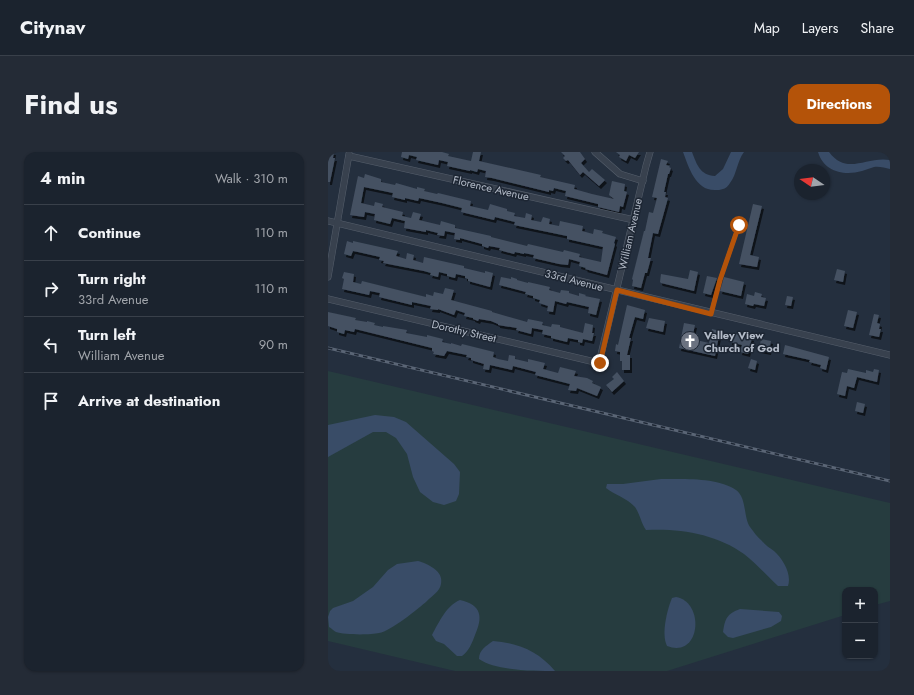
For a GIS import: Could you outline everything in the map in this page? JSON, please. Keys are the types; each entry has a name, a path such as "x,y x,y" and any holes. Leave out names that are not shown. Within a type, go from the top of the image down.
{"street":[{"path":"595,152 620,174 643,181"},
{"name":"William Avenue","path":"600,363 650,152"},
{"path":"328,277 349,154"},
{"name":"Florence Avenue","path":"349,154 634,220"},
{"name":"33rd Avenue","path":"328,221 711,314 890,355"},
{"name":"Dorothy Street","path":"328,299 600,363"}],"lane":[{"path":"711,314 720,280 739,225"}],"green space":[{"path":"328,371 890,503 890,601 878,604 878,587 842,587 842,616 667,671 455,671 328,641"}],"water":[{"path":"683,152 692,152 702,171 706,174 715,176 723,169 731,152 744,152 729,185 721,190 710,190 694,178"},
{"path":"818,152 829,152 843,163 850,164 881,159 890,160 890,169 872,167 862,171 848,173 836,171 830,168 830,164 825,164"},
{"path":"375,415 394,417 406,422 454,464 460,472 459,494 456,501 444,505 433,502 420,492 413,477 407,454 396,438 386,432 373,432 328,457 328,425"},
{"path":"661,479 710,481 720,483 736,490 742,498 746,518 750,527 766,545 777,554 786,567 789,577 788,586 778,586 744,554 733,547 710,537 684,531 646,530 635,507 606,488 607,484 623,484"},
{"path":"418,561 430,566 438,572 441,579 439,589 423,605 390,628 375,634 345,634 336,632 329,627 328,617 333,608 353,601 373,587 388,570 397,564"},
{"path":"676,597 685,601 692,609 695,618 695,628 692,638 687,645 678,648 667,646 665,641 665,622 668,609 672,598"},
{"path":"460,600 473,605 477,609 480,617 478,629 470,647 462,656 457,656 444,644 436,641 432,635 447,610 455,602"},
{"path":"740,609 779,612 782,616 781,621 771,627 733,638 728,637 723,632 727,617"},
{"path":"493,641 511,644 527,649 542,658 555,671 505,668 486,663 479,659 479,656 485,647"}],"building":[{"path":"328,152 334,152 333,158 335,158 330,182 328,182"},
{"path":"402,152 442,152 449,154 448,156 471,161 473,152 481,152 479,161 541,175 540,177 575,185 574,189 592,194 614,199 609,195 612,181 625,184 624,191 627,192 623,207 620,206 619,212 598,207 598,204 565,196 566,191 554,188 553,191 549,190 549,192 485,177 486,171 478,169 477,172 447,166 448,162 439,160 438,165 416,160 417,157 409,155 408,159 401,157"},
{"path":"561,152 580,152 585,159 581,163 589,172 592,169 605,180 599,186 583,172 580,175 568,160 566,161 563,158 565,156"},
{"path":"616,152 639,152 635,158 629,155 626,161 619,157 620,155"},
{"path":"661,159 668,161 666,165 670,166 669,167 671,168 664,192 666,192 665,197 668,198 658,234 653,233 648,258 651,258 641,288 632,286 632,279 649,212 653,213 657,198 652,197"},
{"path":"365,174 381,179 381,182 395,185 396,183 417,189 417,187 425,189 424,191 471,201 470,206 488,210 490,204 515,213 514,216 525,218 526,213 532,215 531,220 541,222 543,217 550,219 549,224 559,226 560,221 583,226 582,231 593,234 594,229 603,231 602,233 616,237 607,275 585,269 586,268 579,266 580,262 569,259 568,265 559,264 533,258 534,255 515,252 514,254 499,250 500,248 489,246 488,248 482,246 482,244 460,238 460,240 454,239 455,233 445,231 444,236 437,235 438,233 426,230 426,232 404,228 405,221 392,218 390,224 374,220 375,214 365,212 364,217 350,215 358,176 364,178","holes":["364,187 393,193 392,197 418,201 419,198 442,203 462,208 461,212 494,220 495,217 515,222 514,225 567,236 567,239 603,247 601,262 579,257 580,254 564,250 563,252 528,244 527,246 455,228 455,225 441,221 440,225 419,220 421,214 413,212 411,218 402,216 403,212 382,207 383,204 375,202 374,206 361,203"]},
{"path":"753,204 762,206 750,255 759,257 757,267 739,264"},
{"path":"347,241 398,251 396,256 406,259 407,253 414,255 413,260 423,263 424,257 464,266 464,268 485,273 485,271 493,273 490,287 468,281 465,276 456,274 455,278 439,272 438,277 430,275 431,273 424,271 383,263 384,261 379,260 380,257 353,251 351,256 344,254"},
{"path":"837,269 845,271 843,282 834,280"},
{"path":"690,270 698,272 694,291 660,282 661,274 688,279"},
{"path":"344,272 354,274 353,282 361,284 362,281 426,297 426,294 433,296 434,292 443,294 445,288 454,290 451,300 527,322 528,319 543,322 542,325 551,327 552,324 560,325 560,327 583,333 585,323 593,325 592,333 594,333 592,341 583,339 582,343 578,342 578,340 568,338 567,342 542,334 543,330 532,328 531,334 516,330 517,328 498,325 491,321 479,319 478,321 464,316 465,313 456,310 454,315 438,309 430,309 431,306 412,302 412,305 379,297 380,293 370,291 369,295 342,289 344,279 342,278"},
{"path":"707,276 717,278 711,295 703,293"},
{"path":"501,277 511,279 511,277 528,283 550,287 549,290 560,293 561,290 569,291 569,293 579,296 579,293 586,295 585,296 600,299 596,315 588,313 589,307 555,301 553,312 547,311 548,306 539,303 540,300 525,294 526,292 499,285"},
{"path":"724,277 744,282 741,296 720,291"},
{"path":"755,292 762,294 761,297 766,298 764,306 745,304 747,294 754,296"},
{"path":"787,296 793,297 791,306 785,305"},
{"path":"627,305 645,310 643,319 635,317 629,338 631,338 627,355 630,355 630,370 622,370 620,352 615,351 616,344 618,345"},
{"path":"848,310 857,312 853,328 844,326"},
{"path":"328,312 356,318 355,320 375,323 374,325 407,330 406,333 427,337 427,335 443,339 442,342 461,346 462,344 494,352 493,357 498,359 508,361 509,355 515,356 515,359 528,362 528,359 545,363 543,369 558,373 560,367 576,371 574,376 587,378 593,381 592,383 601,387 597,396 577,388 576,391 568,390 570,384 535,375 536,372 513,366 512,370 490,365 489,370 483,369 484,364 471,360 471,358 466,357 467,355 447,351 444,356 433,354 434,352 432,351 432,348 355,329 354,332 345,330 344,334 337,332 337,329 328,326"},
{"path":"874,314 879,315 877,323 880,324 879,329 881,329 879,337 869,335"},
{"path":"649,318 665,321 663,332 646,328"},
{"name":"Valley View Church of God","path":"684,323 695,325 692,339 709,343 712,329 720,331 715,356 679,348"},
{"path":"732,333 752,338 748,354 740,352 742,345 730,342"},
{"path":"761,339 771,341 769,352 759,350"},
{"path":"785,345 829,357 826,370 820,368 821,365 809,362 810,360 783,354"},
{"path":"751,359 757,361 755,370 748,368"},
{"path":"848,369 866,373 866,370 873,372 874,369 879,370 877,382 857,377 854,388 847,386 845,396 837,394 842,372 847,373"},
{"path":"617,372 624,381 612,392 606,385 614,379 612,377"},
{"path":"857,402 865,404 863,413 855,411"}],"railway":[{"path":"328,348 890,481"}],"place":[{"name":"Valley View Church of God","path":"690,341"}],"route":[{"path":"600,363 617,290 711,314 720,280 739,225"}]}
